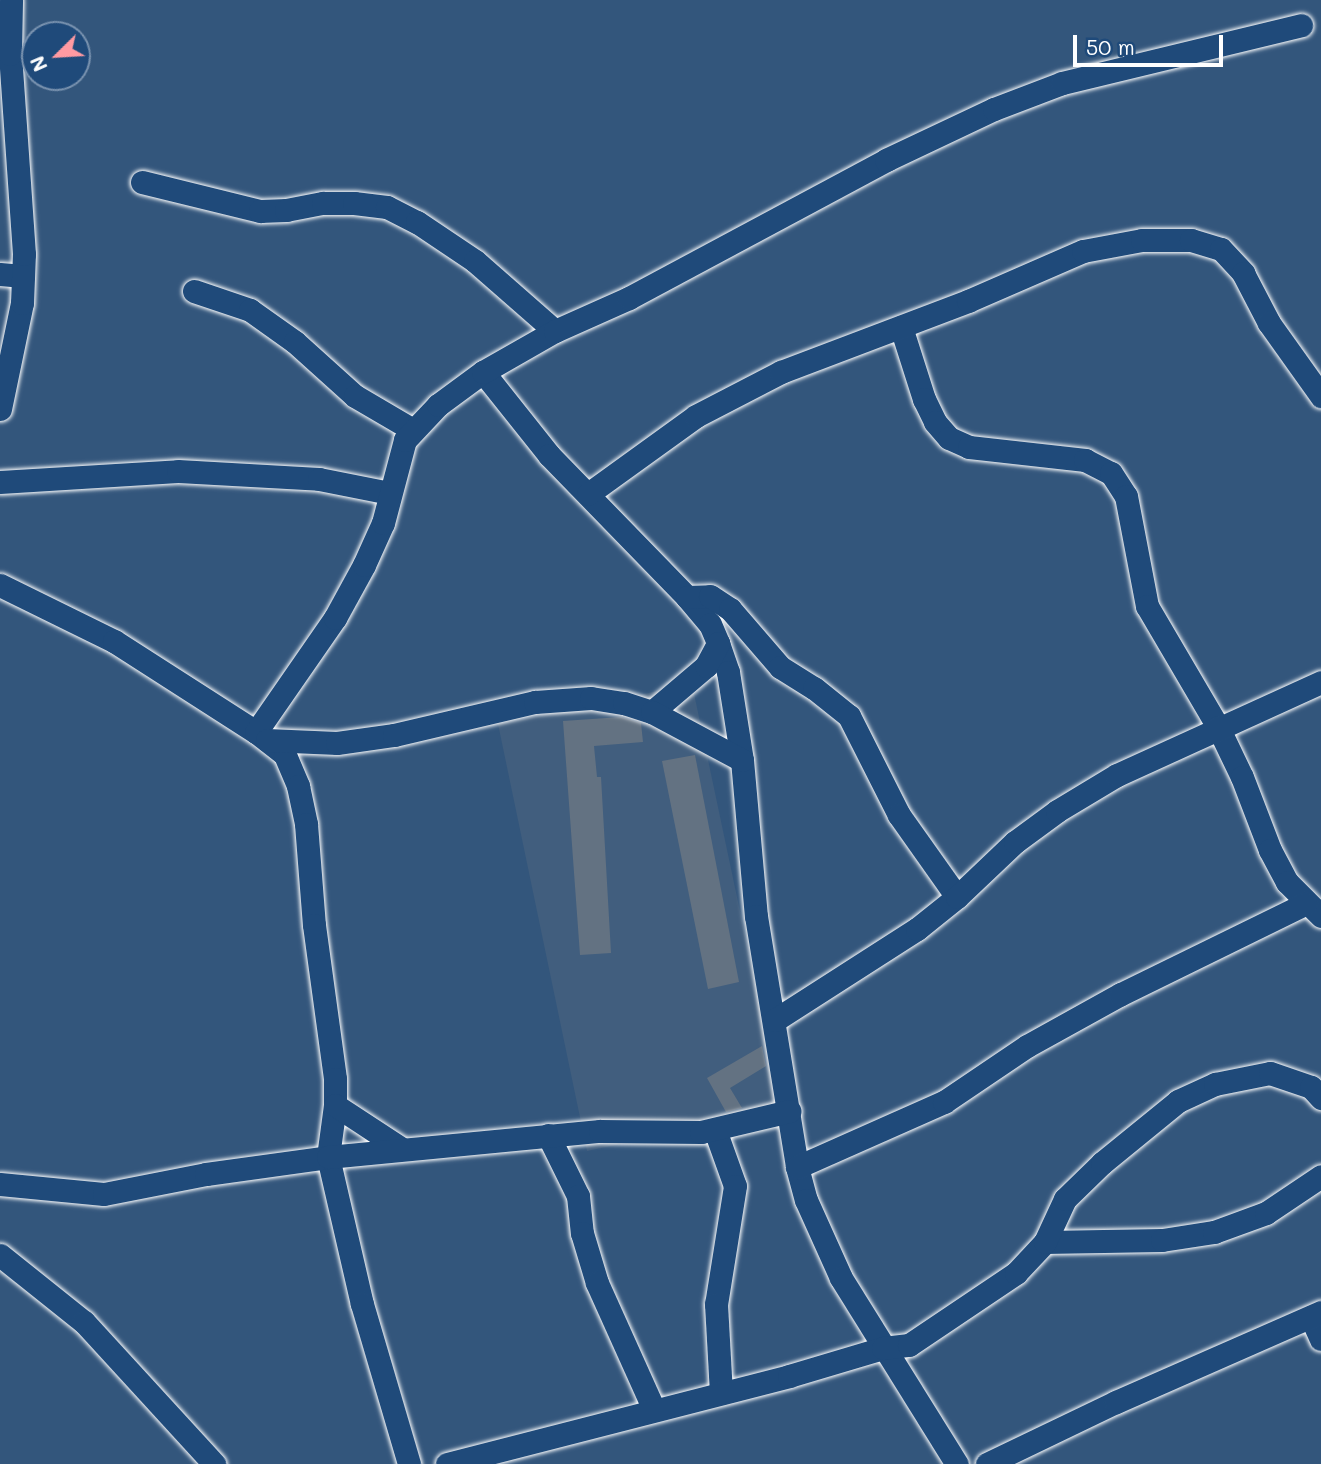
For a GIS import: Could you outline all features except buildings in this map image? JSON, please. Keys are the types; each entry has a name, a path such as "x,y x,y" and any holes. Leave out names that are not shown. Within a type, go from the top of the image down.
{"street":[{"path":"0,409 22,303 11,275 23,241 10,54 11,0"},
{"path":"262,736 335,618 383,523 398,458 413,430 438,405 483,372 555,331 629,298 886,160 994,109 1062,83 1301,25"},
{"path":"142,182 260,211 354,202 387,207 417,222 475,261 555,331"},
{"path":"588,494 696,416 781,372 901,327 1083,251 1142,240 1191,240 1221,249 1243,273 1269,323 1321,396"},
{"path":"194,291 250,310 295,342 355,396 413,430"},
{"path":"797,1167 944,1102 1027,1045 1121,994 1313,910 1287,882 1270,850 1242,777 1218,727 1147,606 1126,496 1111,473 1085,460 969,447 949,439 935,422 924,399 901,327"},
{"path":"483,372 550,455 710,624 727,672 742,760 756,916 790,1111 797,1167 816,1226 841,1278 957,1464"},
{"path":"0,482 191,471 319,479 390,493"},
{"path":"0,585 114,641 262,736 285,755 301,799 335,1079 335,1105 328,1157 362,1304 409,1464"},
{"path":"687,597 710,596 730,609 780,667 814,688 849,716 899,815 957,897"},
{"path":"652,712 706,666 718,643"},
{"path":"775,1020 917,929 957,897 1015,842 1057,811 1117,775 1218,727 1281,703 1321,682"},
{"path":"262,736 337,743 394,735 535,702 591,698 624,702 652,712 742,760"},
{"path":"447,1464 721,1394 883,1348 909,1345 924,1338 1016,1273 1045,1242 1065,1199 1102,1163 1178,1101 1216,1084 1270,1073 1311,1087 1321,1098"},
{"path":"335,1105 402,1149"},
{"path":"0,1184 104,1194 206,1174 402,1149 600,1131 691,1133 715,1130 790,1111"},
{"path":"715,1130 735,1186 716,1304 721,1394"},
{"path":"548,1135 578,1196 582,1233 597,1283 654,1410"},
{"path":"1045,1242 1162,1240 1214,1232 1266,1213 1321,1176"},
{"path":"0,1255 84,1322 214,1464"},
{"path":"986,1464 1116,1402 1316,1315 1321,1339"}],"shaded area":[{"path":"692,684 782,1110 587,1151 498,724"}]}
